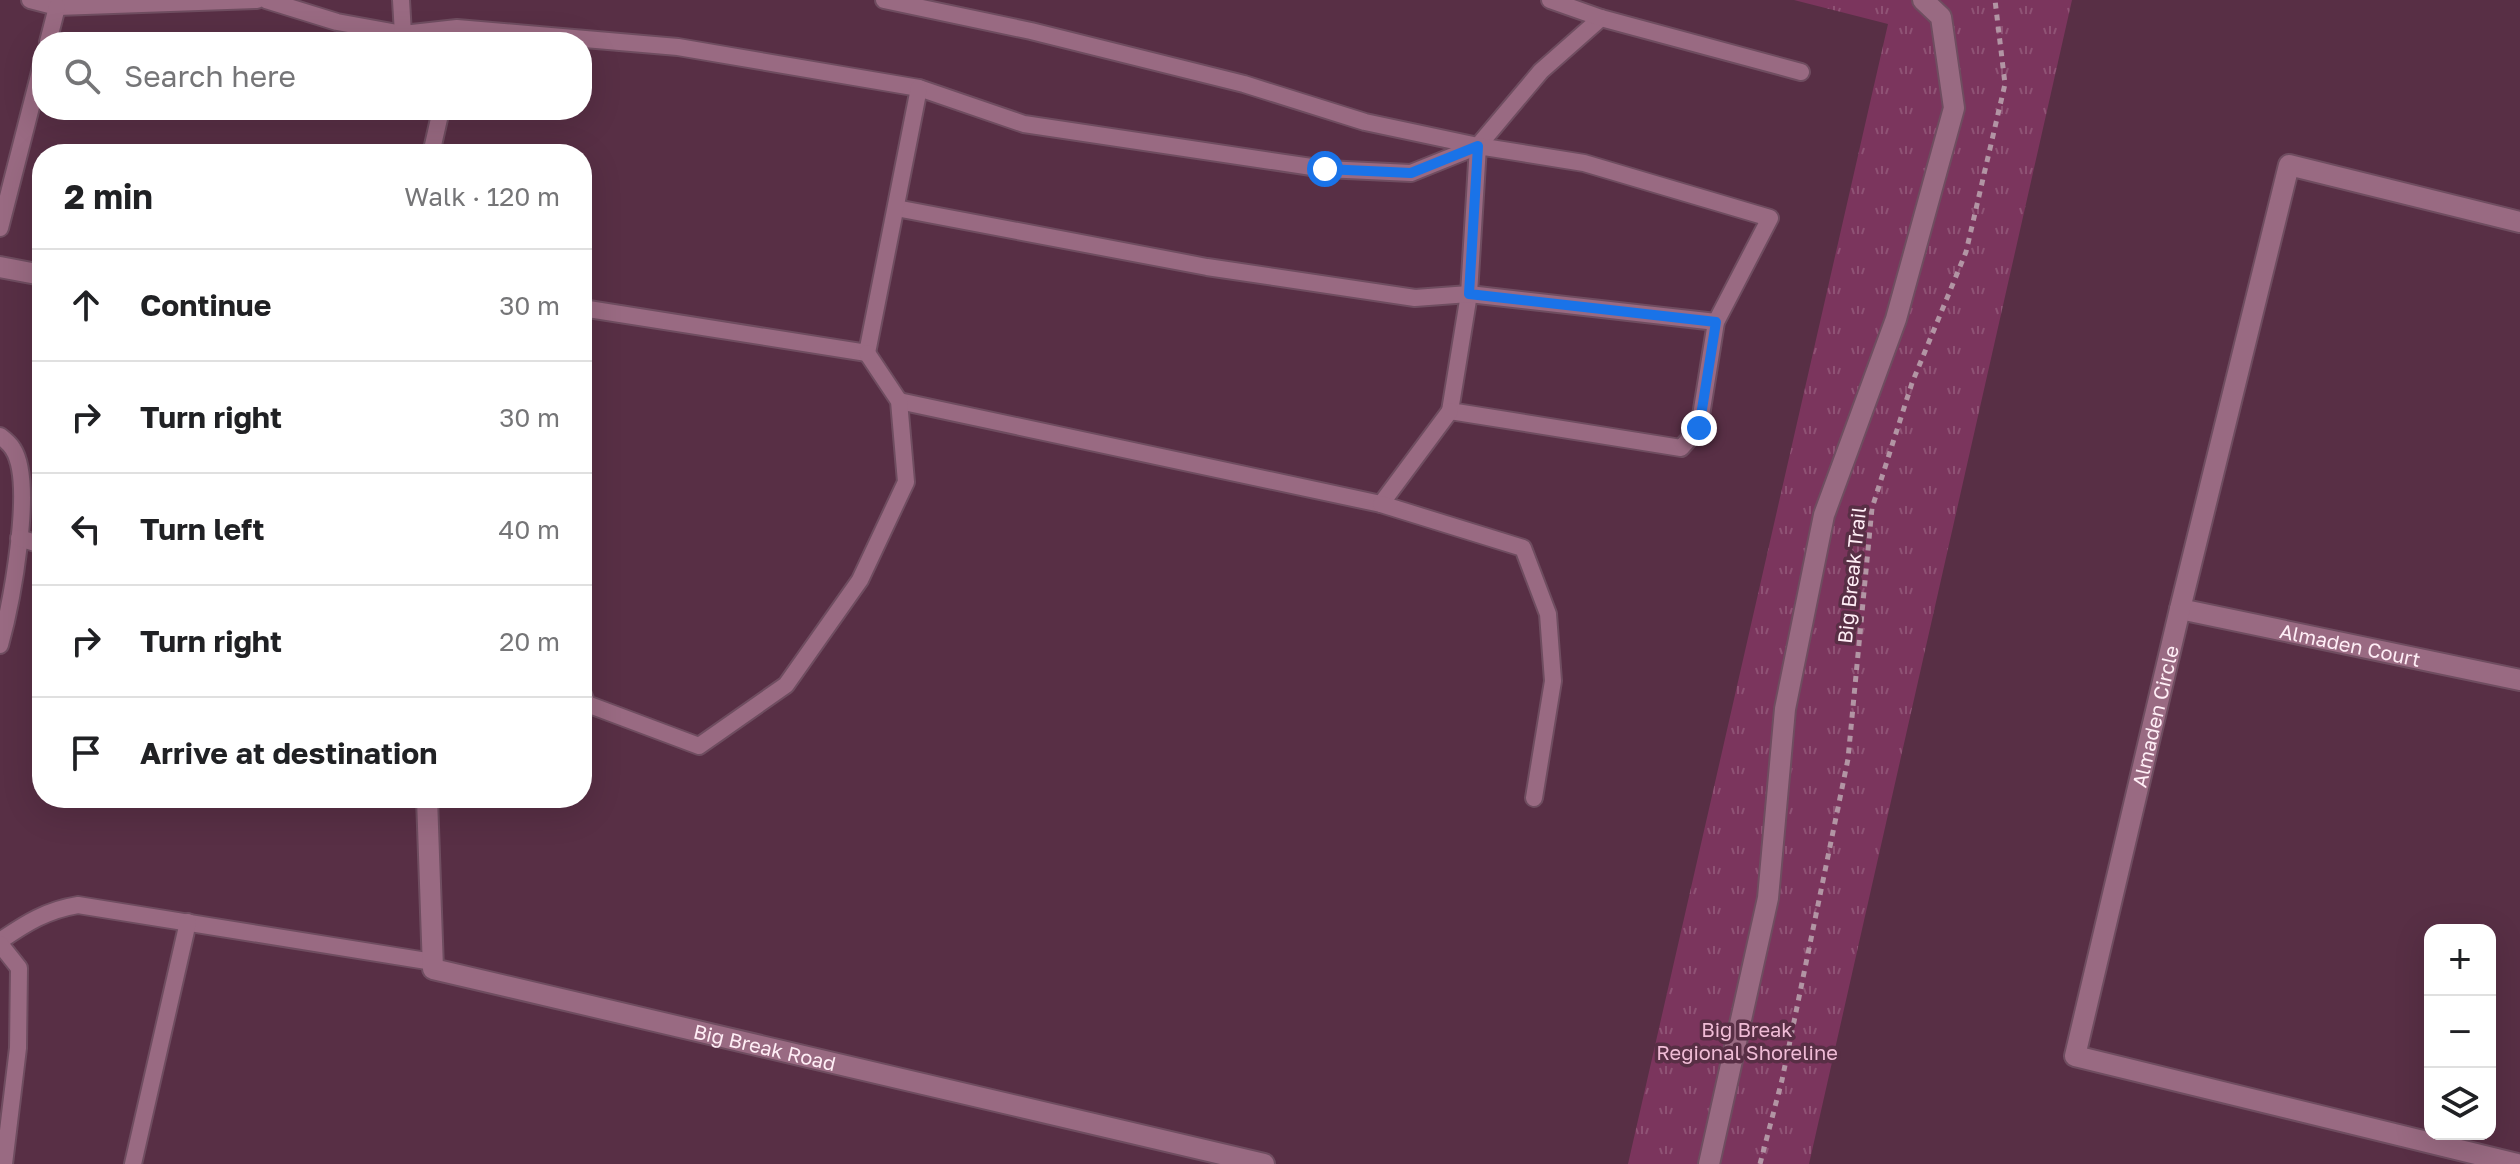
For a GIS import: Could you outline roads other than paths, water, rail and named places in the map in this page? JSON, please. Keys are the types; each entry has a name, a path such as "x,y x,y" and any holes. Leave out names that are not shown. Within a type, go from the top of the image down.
{"street":[{"path":"1709,1164 1768,898 1785,709 1824,515 1896,319 1954,108 1941,17 1923,0"},
{"name":"Almaden Circle","path":"2517,1164 2075,1056 2289,165 2520,222"},
{"path":"0,267 32,273"},
{"name":"Almaden Court","path":"2180,609 2520,680"},
{"path":"427,808 433,962"},
{"name":"Big Break Road","path":"433,962 433,969 1264,1164"}],"lane":[{"path":"30,0 57,7 257,0"},
{"path":"266,0 380,32"},
{"path":"401,0 405,32"},
{"path":"884,0 914,3 1244,84 1365,122 1478,146 1584,163 1770,218 1716,322 1699,428 1681,448 1450,411"},
{"path":"1550,0 1601,18 1801,72"},
{"path":"51,32 57,7"},
{"path":"592,40 678,47 919,88 1024,124 1325,169 1411,173 1478,146 1541,71 1601,18"},
{"path":"437,32 457,28 504,32"},
{"path":"592,706 699,746 786,685 860,580 906,482 899,401 867,353 919,88"},
{"path":"0,228 32,103"},
{"path":"433,144 439,120"},
{"path":"1381,504 1450,411 1469,294 1478,146"},
{"path":"896,208 1207,267 1415,298 1469,294 1716,322"},
{"path":"592,310 867,353"},
{"path":"899,401 1381,504 1523,548 1548,614 1553,681 1534,798"},
{"path":"0,436 14,449 23,483 19,538 0,645"},
{"path":"19,538 32,542"},
{"path":"4,1164 18,1048 19,968 0,942 37,916 78,905 433,962"},
{"path":"133,1164 188,922"}],"park label":[{"name":"Big Break Regional Shoreline","path":"1747,1040"}]}
